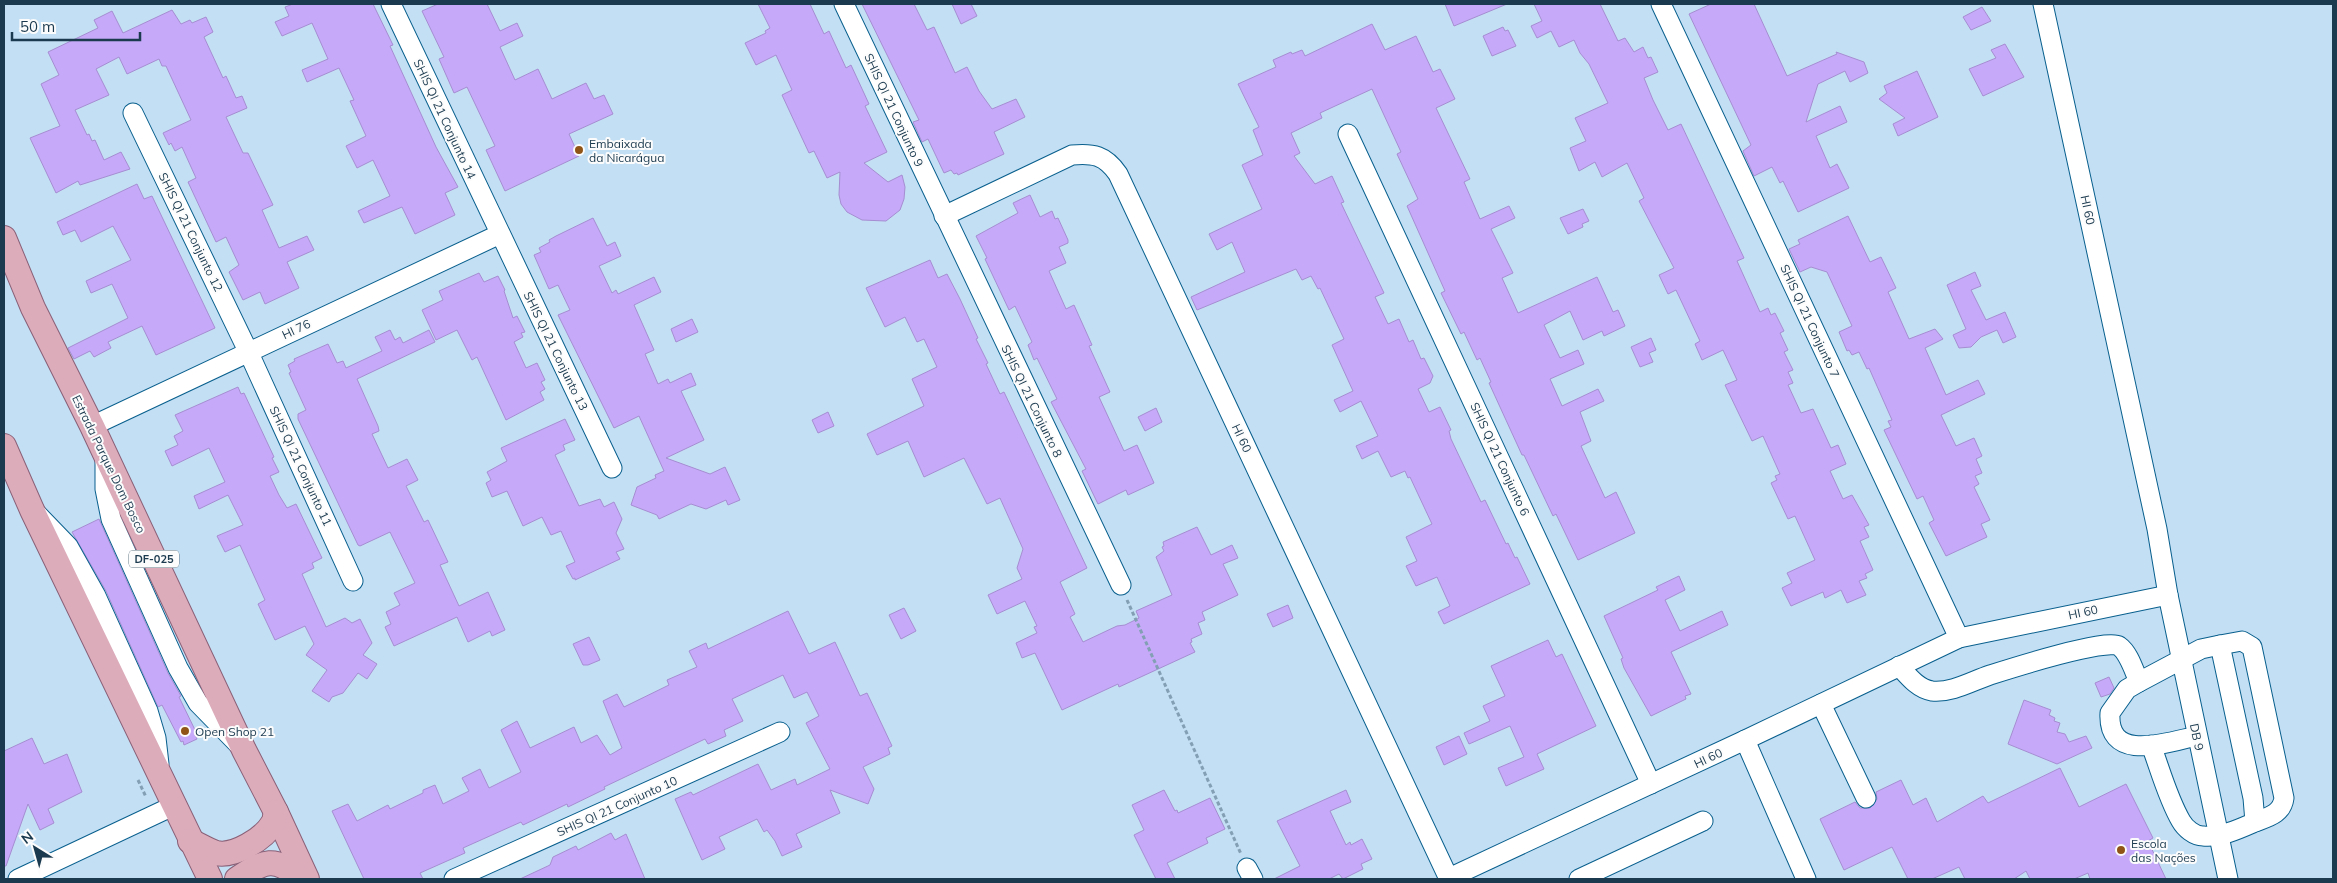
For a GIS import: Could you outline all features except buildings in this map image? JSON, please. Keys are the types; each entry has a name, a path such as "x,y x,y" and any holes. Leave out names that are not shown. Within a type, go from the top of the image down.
{"main road":[{"name":"Estrada Parque Dom Bosco","path":"4,238 33,308 92,426 244,750 276,812 307,879"},
{"path":"4,285 33,308"},
{"path":"6,456 190,841 210,879"},
{"path":"190,841 216,853 234,852 264,834 274,822 276,812"},
{"path":"237,879 254,868 272,862 287,867 300,879"}],"street":[{"name":"SHIS QI 21 Conjunto 14","path":"391,4 500,234"},
{"name":"SHIS QI 21 Conjunto 9","path":"844,4 944,216"},
{"name":"SHIS QI 21 Conjunto 7","path":"1662,4 1959,638"},
{"name":"HI 60","path":"944,216 1072,155 1087,154 1100,157 1111,163 1449,879 1959,638 2168,595 2157,529 2043,4"},
{"name":"SHIS QI 21 Conjunto 12","path":"134,113 248,351"},
{"name":"SHIS QI 21 Conjunto 6","path":"1348,134 1651,784"},
{"name":"SHIS QI 21 Conjunto 8","path":"944,216 1120,586"},
{"name":"HI 76","path":"92,426 500,234"},
{"name":"SHIS QI 21 Conjunto 13","path":"500,234 612,468"},
{"name":"SHIS QI 21 Conjunto 11","path":"248,351 354,581"},
{"name":"DB 9","path":"2168,595 2228,879"},
{"path":"2151,745 2181,821 2191,832 2202,836 2232,832 2278,812 2283,806 2284,798 2252,647 2242,641 2201,649 2181,659 2127,690 2110,713 2112,729 2121,741 2129,746 2151,745 2197,736"},
{"path":"1899,666 1919,686 1932,691 1951,689 1990,675 2080,649 2103,644 2114,644 2120,646 2128,657 2139,682"},
{"path":"2220,645 2253,798 2255,822"},
{"path":"1820,704 1866,798"},
{"name":"SHIS QI 21 Conjunto 10","path":"454,879 780,732"},
{"path":"1745,740 1806,879"},
{"path":"18,879 174,806"},
{"path":"1579,879 1702,820"}],"path":[{"path":"1120,586 1250,873"}],"place":[{"name":"Embaixada da Nicarágua","path":"579,150"},
{"name":"Open Shop 21","path":"185,731"},
{"name":"Escola das Nações","path":"2121,850"}]}
